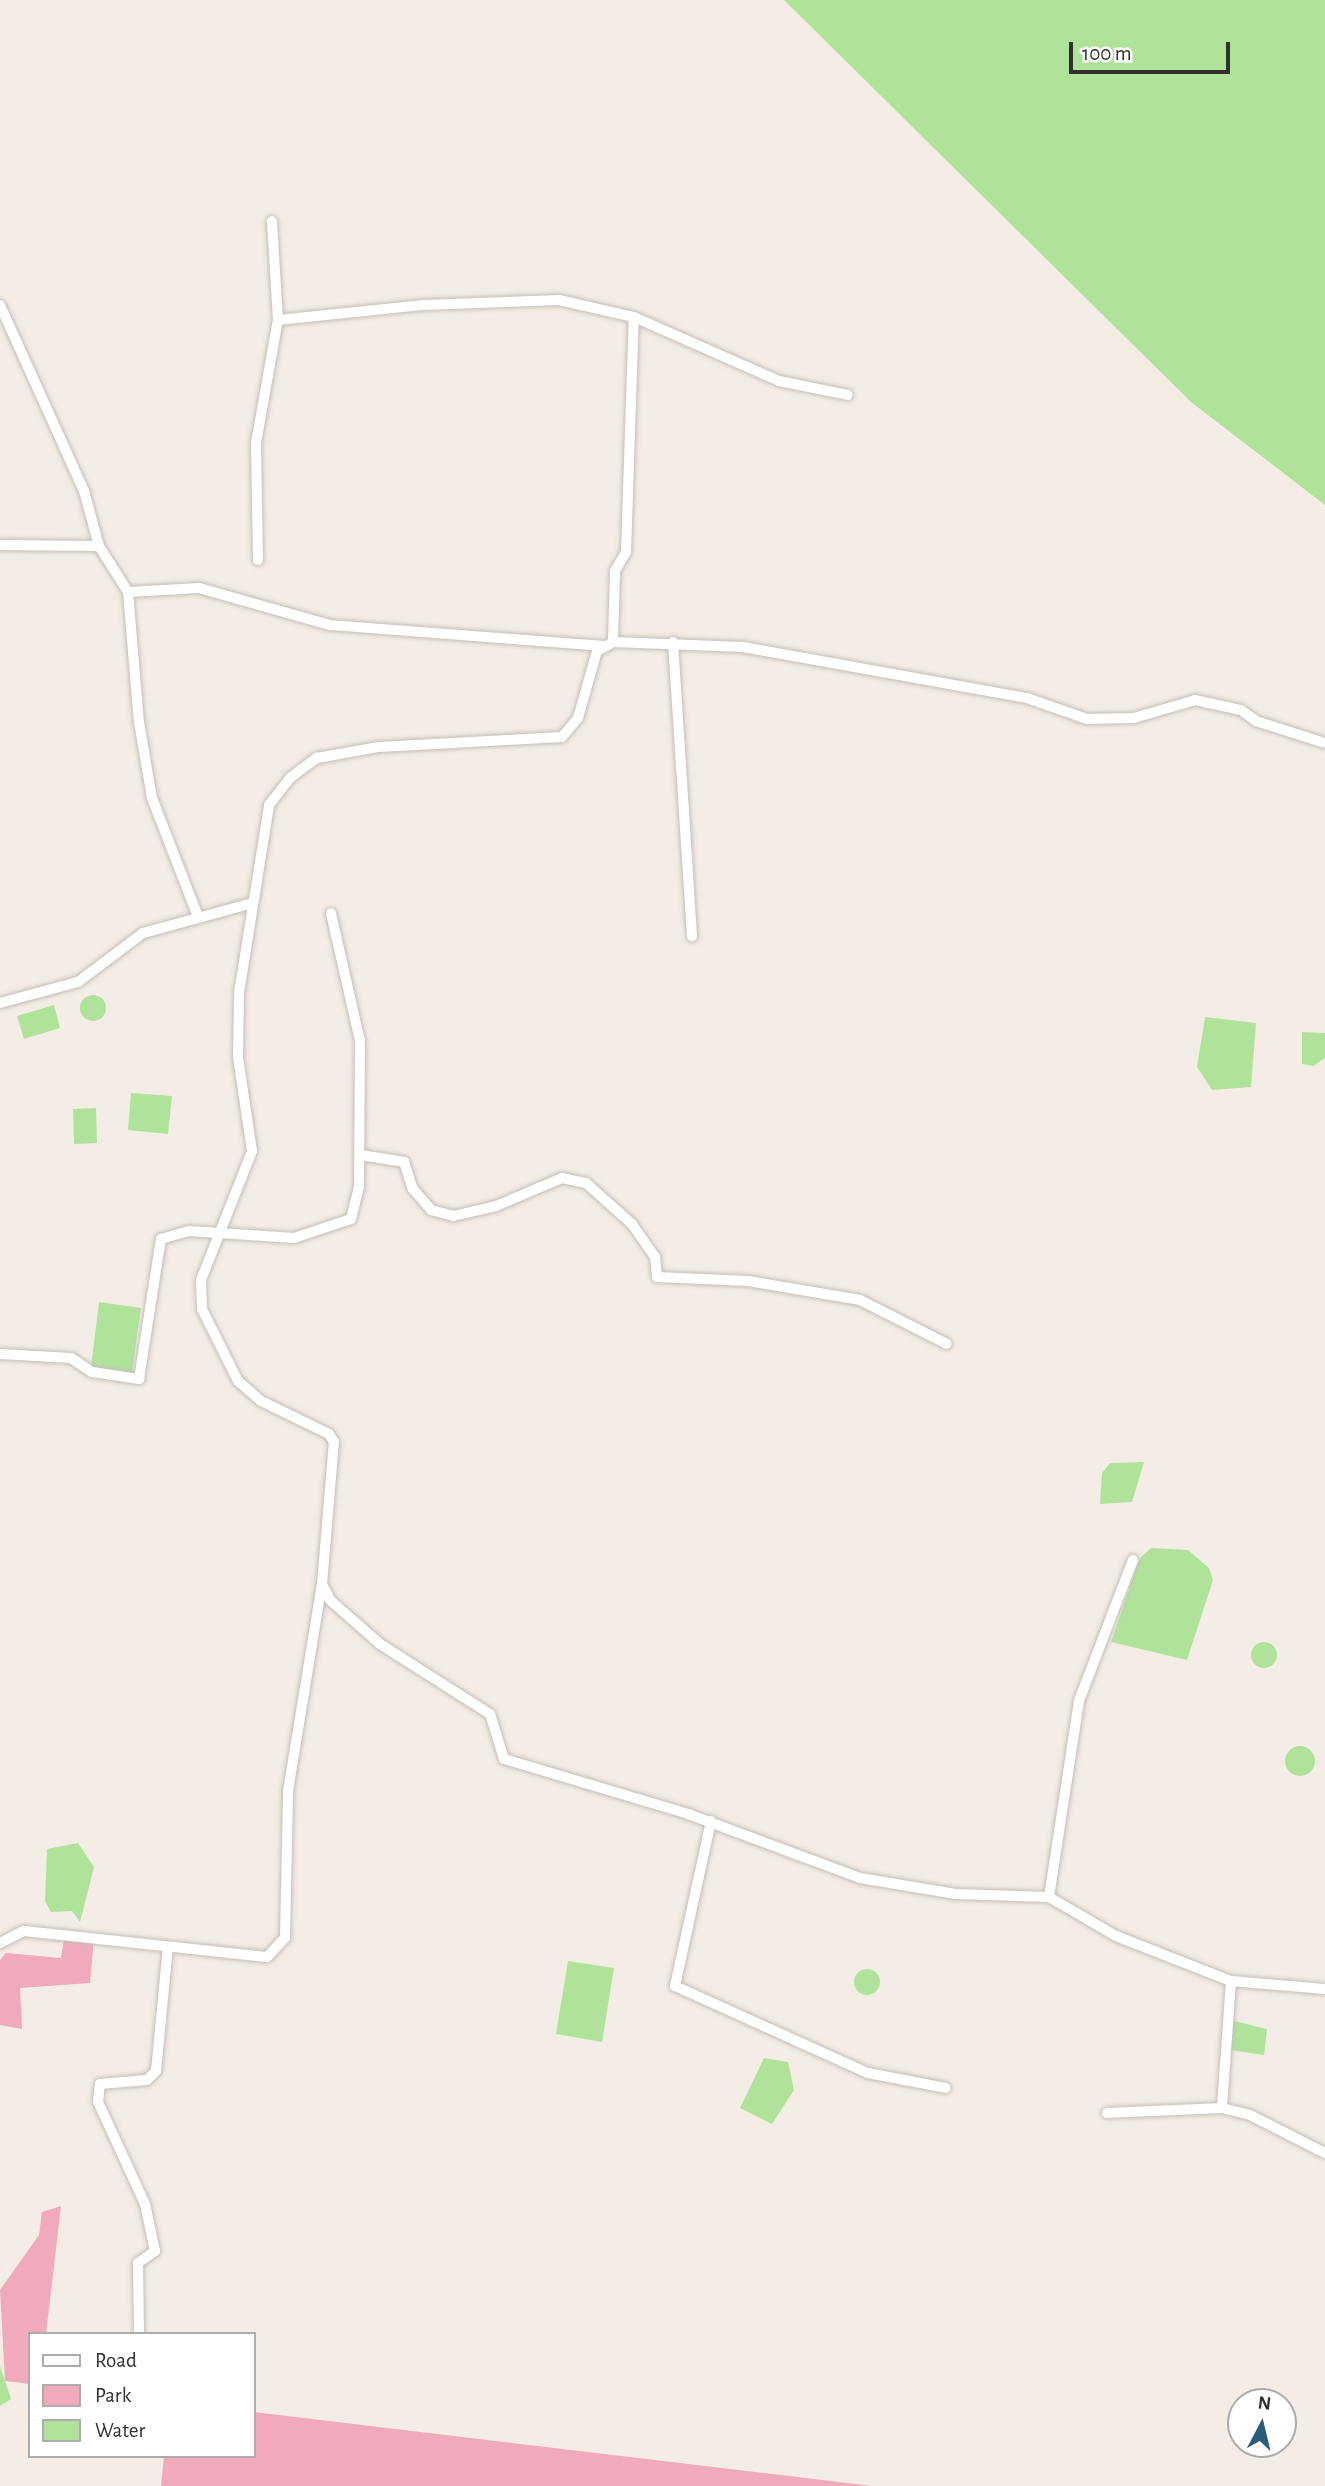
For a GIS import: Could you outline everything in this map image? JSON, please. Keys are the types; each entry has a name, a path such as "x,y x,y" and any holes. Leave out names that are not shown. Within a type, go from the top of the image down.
{"street":[{"path":"258,560 256,443 278,320 272,221"},
{"path":"278,320 528,299 634,317 752,371 848,395"},
{"path":"0,305 84,491 99,546 128,592 152,798 197,914"},
{"path":"614,642 615,571 625,552 634,317"},
{"path":"0,545 99,546"},
{"path":"128,592 199,588 330,625 602,646 614,642 673,642 743,647 1027,698 1087,719 1134,718 1195,700 1241,710 1256,721 1325,743"},
{"path":"673,642 692,936"},
{"path":"0,1943 24,1931 267,1957 285,1938 288,1791 322,1584 334,1442 329,1434 261,1402 238,1381 202,1310 201,1280 252,1151 238,1057 253,903 269,805 317,758 379,747 562,737 573,729 602,646"},
{"path":"0,1003 78,982 143,933 197,914 253,903"},
{"path":"0,1354 71,1358 92,1372 139,1379 161,1240 189,1231 293,1238 351,1219 361,1155 360,1041 331,913"},
{"path":"361,1155 404,1162 413,1189 431,1210 453,1216 496,1206 562,1178 586,1183 632,1224 655,1257 657,1277 748,1281 860,1300 947,1344"},
{"path":"1049,1897 1079,1701 1133,1560"},
{"path":"322,1584 330,1600 380,1644 490,1714 504,1759 710,1821 860,1878 956,1894 1049,1897 1116,1936 1231,1982 1325,1989"},
{"path":"710,1821 675,1986 869,2073 946,2088"},
{"path":"139,2332 138,2263 155,2251 145,2204 98,2102 100,2084 147,2080 156,2071 168,1947"},
{"path":"1222,2108 1231,1982"},
{"path":"1107,2113 1222,2108 1250,2115 1325,2153"}],"green space":[{"path":"65,1933 94,1937 90,1983 20,1988 22,2029 0,2025 0,1960 6,1953 61,1958"},
{"path":"61,2206 46,2332 28,2332 28,2384 5,2381 0,2290 39,2235 42,2212"},
{"path":"256,2412 872,2486 161,2486 164,2458 256,2458"}],"water":[{"path":"784,0 1325,0 1325,505 1191,402"},
{"path":"93,995 102,999 106,1008 102,1017 93,1021 84,1017 80,1008 84,999"},
{"path":"54,1005 60,1028 24,1039 17,1016"},
{"path":"1205,1017 1256,1023 1251,1087 1212,1090 1197,1067"},
{"path":"1302,1032 1325,1033 1325,1058 1313,1066 1302,1064"},
{"path":"131,1093 172,1096 168,1134 128,1130"},
{"path":"96,1108 97,1143 74,1144 73,1109"},
{"path":"99,1302 141,1308 132,1372 91,1367"},
{"path":"1144,1462 1132,1502 1100,1504 1102,1473 1110,1463"},
{"path":"1151,1548 1188,1550 1209,1568 1213,1580 1187,1660 1111,1642 1140,1558"},
{"path":"1264,1642 1273,1646 1277,1655 1273,1664 1264,1668 1255,1664 1251,1655 1255,1646"},
{"path":"1300,1746 1311,1750 1315,1761 1311,1772 1300,1776 1289,1772 1285,1761 1289,1750"},
{"path":"78,1843 94,1867 80,1922 72,1911 51,1912 45,1901 47,1849"},
{"path":"568,1961 614,1968 602,2042 556,2034"},
{"path":"867,1969 876,1973 880,1982 876,1991 867,1995 858,1991 854,1982 858,1973"},
{"path":"1234,2021 1267,2029 1264,2055 1230,2050"},
{"path":"764,2058 788,2062 794,2090 772,2124 740,2108"},
{"path":"0,2366 11,2399 0,2406"}]}
